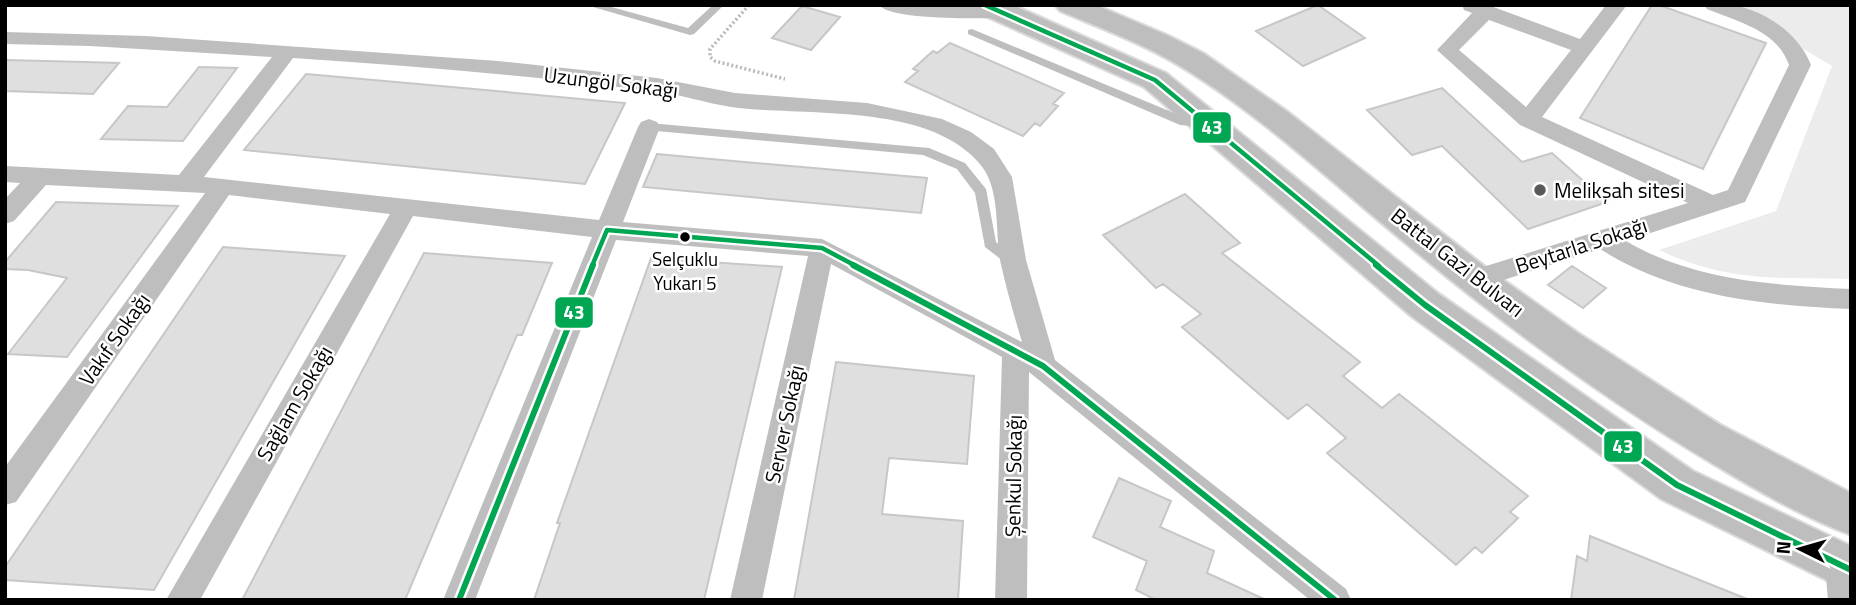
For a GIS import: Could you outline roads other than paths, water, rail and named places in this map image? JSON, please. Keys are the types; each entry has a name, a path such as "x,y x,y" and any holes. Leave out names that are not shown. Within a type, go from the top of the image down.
{"main road":[{"name":"Battal Gazi Bulvarı","path":"1070,5 1139,34 1207,69 1476,279 1653,405 1804,493 1851,514"},
{"path":"987,16 1155,80 1425,305 1677,485 1845,579"}],"street":[{"path":"888,5 987,16"},
{"path":"1528,120 1618,5"},
{"name":"Beytarla Sokağı","path":"1476,279 1737,195 1800,65 1798,53 1774,31 1714,5"},
{"path":"1584,48 1476,9 1447,50 1528,120 1712,204"},
{"name":"Uzungöl Sokağı","path":"5,38 144,42 288,51 660,86 733,100 855,109 895,115 945,130 970,141 989,158 1000,177 1013,261 1043,366"},
{"path":"186,183 288,51"},
{"path":"459,600 649,127"},
{"path":"5,174 223,186 607,230 822,248 1043,366 1335,600"},
{"path":"5,215 40,176"},
{"name":"Vakıf Sokağı","path":"5,492 223,186"},
{"name":"Sağlam Sokağı","path":"182,600 405,207"},
{"path":"1602,238 1640,260 1682,277 1743,289 1851,299"},
{"name":"Server Sokağı","path":"746,600 822,248"},
{"name":"Şenkul Sokağı","path":"1011,600 1016,351"}],"lane":[{"path":"591,5 690,32 719,5"},
{"path":"649,127 925,151 961,166 981,192 990,244 1013,261"}],"place":[{"name":"Melikşah sitesi","path":"1540,190"},
{"name":"Selçuklu Yukarı 5","path":"685,237"}]}
